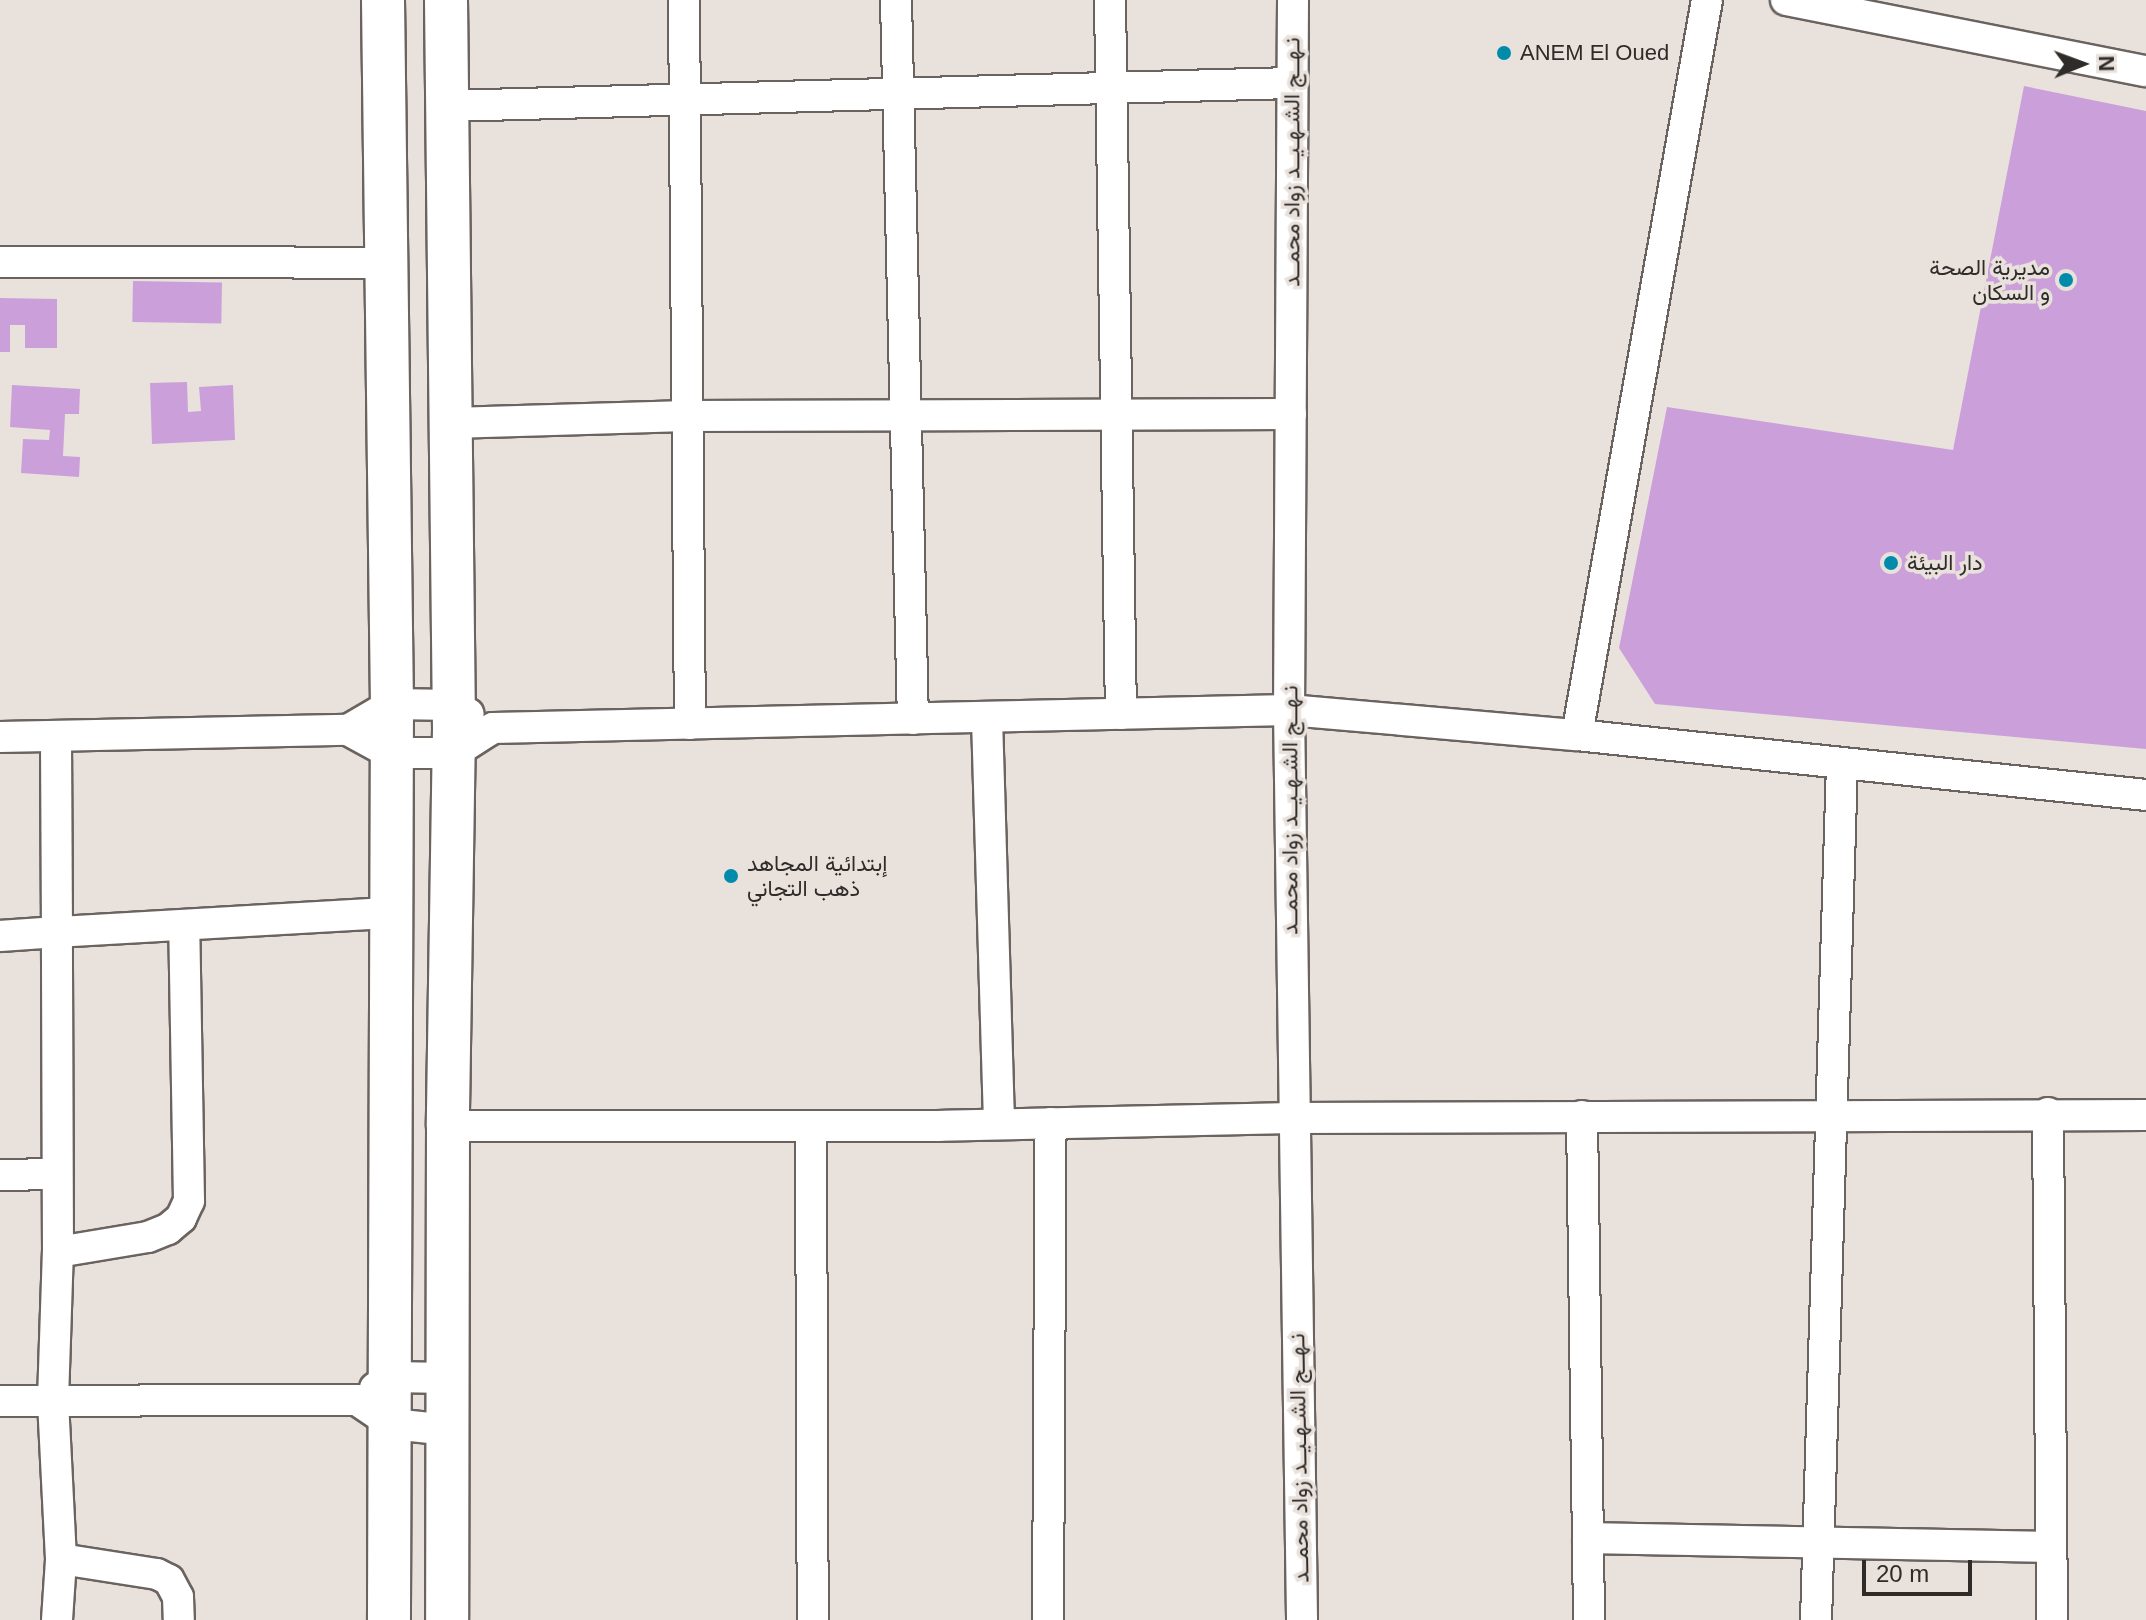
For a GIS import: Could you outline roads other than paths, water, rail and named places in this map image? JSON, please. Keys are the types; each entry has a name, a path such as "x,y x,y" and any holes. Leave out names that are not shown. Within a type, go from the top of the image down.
{"main road":[{"path":"383,0 392,704 389,1620"},
{"path":"446,0 454,705 448,1126 447,1620"}],"street":[{"path":"684,0 690,724"},
{"path":"896,0 913,719"},
{"path":"1110,0 1121,714"},
{"name":"نـهــج الشـهـيــد زواد محمــد","path":"1293,0 1289,710 1292,1118 1302,1620"},
{"path":"1577,735 1707,0"},
{"path":"1786,0 2146,71"},
{"path":"447,106 1293,83"},
{"path":"0,262 387,263"},
{"path":"451,423 687,416 1116,417 1291,414"},
{"path":"0,737 348,730 392,704 454,705 493,728"},
{"path":"348,730 390,753 454,753 493,728 1289,710 1577,735 2146,795"},
{"path":"987,718 999,1124"},
{"path":"56,736 58,1252 53,1400 61,1559 57,1620"},
{"path":"1816,1620 1842,763"},
{"path":"0,936 389,913"},
{"path":"58,1252 148,1237 168,1229 181,1218 189,1201 184,925"},
{"path":"2048,1113 2052,1620"},
{"path":"448,1126 811,1127 1292,1118 2146,1115"},
{"path":"1582,1116 1589,1620"},
{"path":"1048,1620 1051,1123"},
{"path":"811,1127 813,1620"},
{"path":"0,1175 57,1174"},
{"path":"0,1401 357,1400 391,1377 448,1378"},
{"path":"357,1400 392,1424 449,1430"},
{"path":"1588,1538 2051,1547"},
{"path":"61,1559 157,1574 169,1580 178,1597 179,1620"}],"place":[{"name":"ANEM El Oued","path":"1504,53"},
{"name":"مديرية الصحة و السكان","path":"2066,280"},
{"name":"دار البيئة","path":"1891,563"},
{"name":"إبتدائية المجاهد ذهب التجاني","path":"731,876"}]}
